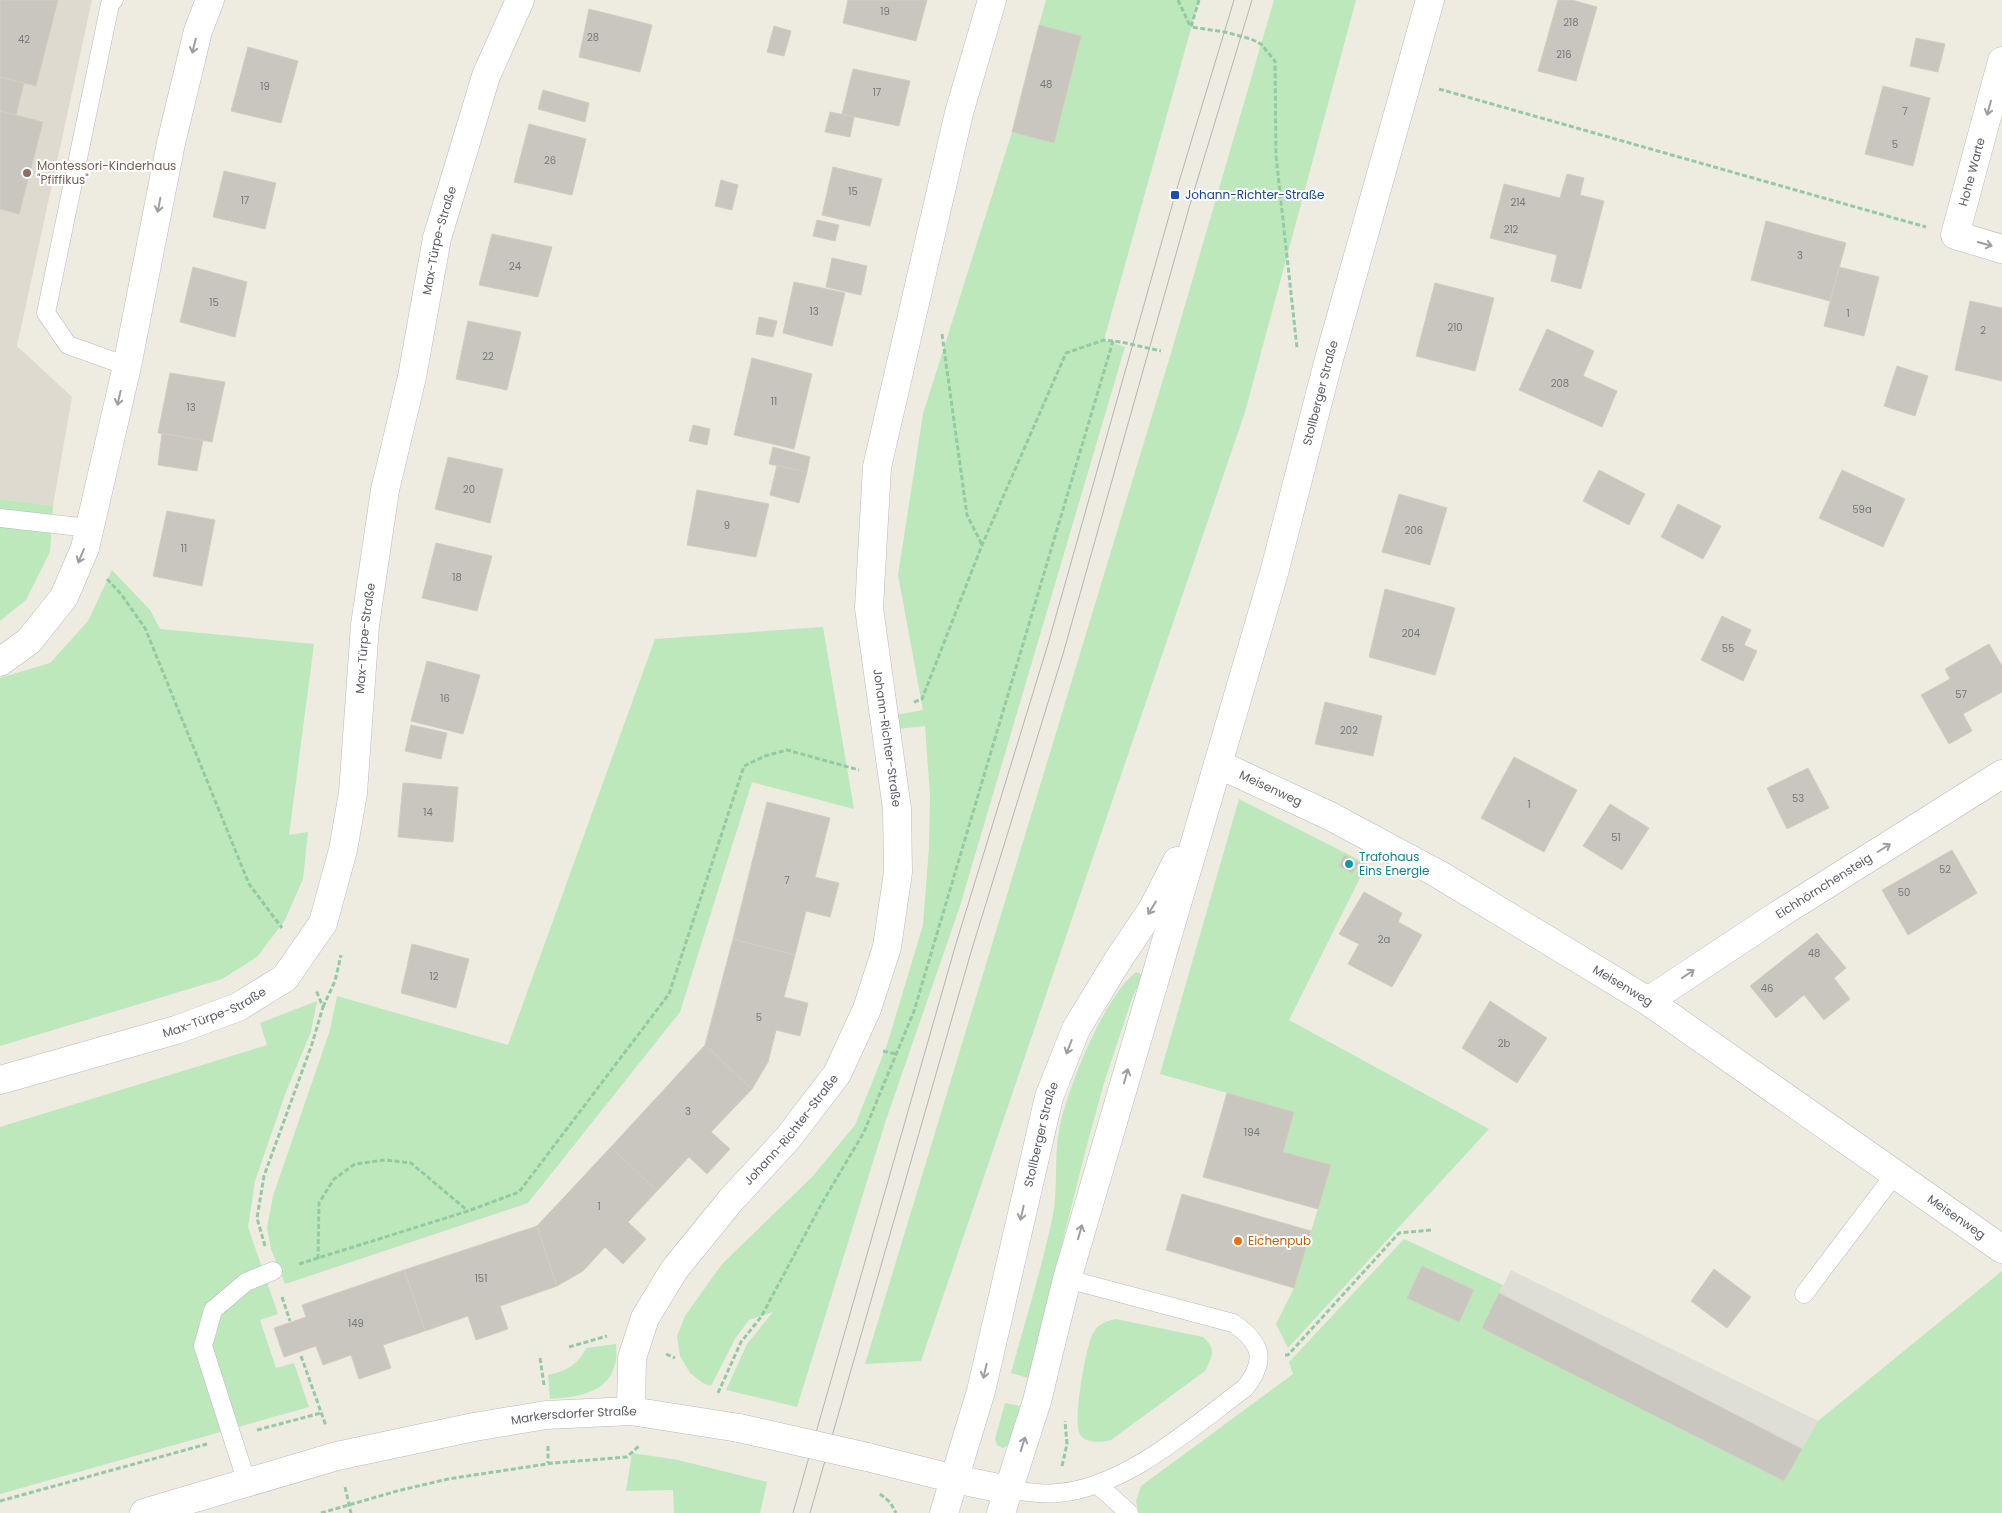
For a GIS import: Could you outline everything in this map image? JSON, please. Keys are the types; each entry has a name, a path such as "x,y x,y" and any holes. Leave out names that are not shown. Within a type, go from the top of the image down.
{"street":[{"path":"0,662 29,641 64,596 87,538 127,366 171,143 198,31 210,0"},
{"name":"Max-Türpe-Straße","path":"0,1080 176,1030 238,1007 285,978 323,923 344,844 353,793 366,624 385,490 412,378 437,238 486,76 520,0"},
{"name":"Johann-Richter-Straße","path":"632,1411 632,1358 645,1318 674,1270 731,1200 788,1138 837,1074 867,1009 887,947 898,872 897,809 869,608 877,467 959,113 992,0"},
{"name":"Stollberger Straße","path":"1005,1502 1036,1401 1066,1279 1274,573 1328,359 1430,0"},
{"name":"Hohe Warte","path":"1955,235 2002,61"},
{"path":"1955,235 2002,249"},
{"name":"Eichhörnchensteig","path":"1648,1001 1778,915 2002,774"},
{"name":"Stollberger Straße","path":"944,1513 981,1391 1049,1097 1076,1029 1118,960 1153,908 1187,842 1216,775"},
{"name":"Meisenweg","path":"1216,775 1330,816 1440,875 1648,1001 2002,1249"},
{"name":"Markersdorfer Straße","path":"144,1513 337,1456 474,1427 546,1415 632,1411 739,1428 867,1457 955,1479 1005,1502"}],"lane":[{"path":"114,0 110,4 46,313 68,345 127,366"},
{"path":"0,518 87,538"},
{"path":"1804,1294 1895,1174"},
{"path":"247,1483 203,1346 213,1310 246,1282 274,1272"},
{"path":"1005,1502 1098,1485 1142,1463 1245,1388 1256,1375 1260,1359 1256,1345 1247,1333 1233,1323 1066,1279"},
{"path":"1098,1485 1129,1513"}],"path":[{"path":"1178,0 1191,27"},
{"path":"1191,27 1199,0"},
{"path":"1191,27 1226,32 1251,39 1261,44 1275,61 1276,156 1297,348 1328,359"},
{"path":"1408,81 1955,235"},
{"path":"916,298 939,309 967,516 982,546"},
{"path":"883,711 922,699 982,546 1066,352 1104,340 1161,351"},
{"path":"717,1396 740,1342 761,1317 822,1203 864,1132 914,1011 1113,341"},
{"path":"87,538 145,628 249,884 301,954 323,1007 312,1044 264,1176 257,1218"},
{"path":"274,1272 468,1211 519,1192 669,994 744,766 765,756 787,750 893,780"},
{"path":"318,1259 319,1203 334,1179 355,1164 385,1160 411,1163 468,1211"},
{"path":"1260,1359 1288,1355 1399,1234 1431,1230"},
{"path":"0,1502 321,1413"},
{"path":"321,1513 397,1491 457,1477 553,1463 627,1457 635,1448 642,1444"}],"shaded area":[{"name":"Montessori-Kinderhaus \"Pfiffikus\"","path":"0,0 92,0 17,346 72,397 53,506 0,499"},
{"path":"1511,1270 1818,1421 1784,1481 1482,1328"}],"green space":[{"path":"1046,0 1199,0 1104,340 1125,347 960,906 886,1120 797,1407 726,1390 747,1344 773,1312 749,1320 735,1339 711,1386 703,1383 690,1373 680,1356 677,1336 685,1316 722,1264 812,1177 855,1125 887,1045 923,925 929,847 930,795 925,726 898,729 896,715 923,710 898,575 923,414 1012,132 1054,142 1081,36 1039,25"},
{"path":"1274,0 1356,0 1245,412 921,1361 865,1364 1171,353"},
{"path":"0,499 53,506 50,552 26,600 0,621"},
{"path":"112,570 150,610 160,629 314,644 289,835 308,832 303,879 285,920 257,957 222,979 0,1046 0,678 50,663 88,621"},
{"path":"823,627 854,809 752,782 680,1012 528,1203 285,1284 271,1249 267,1228 273,1196 330,1030 337,996 508,1045 655,639"},
{"path":"1239,799 1367,864 1289,1020 1489,1129 1288,1348 1276,1324 1294,1288 1331,1165 1283,1152 1294,1112 1160,1074"},
{"path":"1136,972 1141,974 1141,980 1133,996 1104,1083 1028,1378 1011,1373 1049,1235 1053,1215 1059,1131 1063,1114 1078,1070 1099,1023 1124,984"},
{"path":"317,1001 311,1032 287,1089 255,1181 248,1227 278,1314 260,1320 276,1368 294,1363 309,1407 0,1494 0,1127 267,1045 260,1023"},
{"path":"1404,1239 1503,1285 1483,1327 1784,1481 1818,1421 2002,1271 2002,1513 1139,1513 1136,1501 1141,1486 1293,1374 1289,1362"},
{"path":"1116,1319 1203,1337 1210,1345 1212,1353 1205,1371 1111,1440 1091,1441 1084,1439 1078,1429 1083,1369 1093,1333 1103,1323"},
{"path":"616,1344 615,1364 606,1382 590,1392 550,1399 548,1375 571,1366 579,1359 586,1348"},
{"path":"1005,1403 1020,1406 1009,1444 1003,1448 997,1445 995,1439"},
{"path":"632,1453 678,1460 767,1482 760,1513 674,1513 673,1490 626,1491"}],"building":[{"path":"0,0 58,0 36,86 0,77"},
{"path":"848,0 927,0 916,41 843,23"},
{"path":"1558,0 1572,0 1597,7 1576,81 1538,71"},
{"path":"589,9 652,25 640,72 579,57"},
{"path":"1039,25 1081,36 1054,143 1012,132"},
{"path":"774,26 791,31 784,56 767,52"},
{"path":"1916,38 1945,44 1938,72 1910,66"},
{"path":"248,47 298,61 281,123 231,111"},
{"path":"853,69 910,81 899,126 842,114"},
{"path":"0,77 24,83 16,115 0,111"},
{"path":"1883,86 1930,98 1913,166 1865,154"},
{"path":"543,90 589,103 585,122 538,109"},
{"path":"0,111 43,122 19,214 0,209"},
{"path":"830,112 854,117 850,137 825,132"},
{"path":"529,124 586,139 572,195 514,182"},
{"path":"833,167 882,179 870,226 822,215"},
{"path":"224,171 276,183 265,229 213,217"},
{"path":"1567,174 1584,178 1580,195 1604,201 1581,289 1551,281 1557,255 1490,238 1504,184 1560,198"},
{"path":"721,180 738,185 732,210 715,206"},
{"path":"817,220 839,225 835,241 813,236"},
{"path":"1766,221 1846,243 1830,301 1751,280"},
{"path":"492,234 552,247 538,297 479,285"},
{"path":"832,258 867,266 861,295 826,287"},
{"path":"193,267 247,282 235,337 180,322"},
{"path":"1839,267 1879,277 1864,336 1824,326"},
{"path":"794,282 845,293 832,346 783,333"},
{"path":"1435,283 1494,298 1475,371 1416,356"},
{"path":"1970,301 2002,308 2002,381 1955,370"},
{"path":"759,317 777,321 773,337 756,334"},
{"path":"468,321 521,332 507,390 456,379"},
{"path":"1547,329 1594,351 1583,376 1617,391 1602,427 1519,390"},
{"path":"752,358 812,374 794,449 734,435"},
{"path":"1897,366 1928,376 1915,416 1884,406"},
{"path":"170,373 225,382 212,442 158,433"},
{"path":"693,425 710,429 707,445 689,441"},
{"path":"162,433 203,440 197,471 158,465"},
{"path":"773,447 810,457 807,472 769,464"},
{"path":"448,457 503,469 490,523 435,509"},
{"path":"777,465 807,472 799,503 770,495"},
{"path":"1599,470 1645,494 1629,525 1583,501"},
{"path":"1842,470 1905,499 1883,547 1819,518"},
{"path":"697,490 769,504 756,557 687,545"},
{"path":"1399,494 1447,508 1430,565 1382,552"},
{"path":"1678,504 1721,526 1703,559 1661,537"},
{"path":"167,511 215,520 202,586 153,576"},
{"path":"436,543 492,556 477,611 422,598"},
{"path":"1385,589 1455,608 1435,675 1369,657"},
{"path":"1722,616 1751,630 1744,645 1757,651 1743,681 1701,660"},
{"path":"1989,644 2002,666 2002,692 1963,714 1972,731 1949,744 1921,695 1950,679 1945,669"},
{"path":"427,661 480,675 463,734 411,721"},
{"path":"1325,702 1382,716 1373,756 1315,744"},
{"path":"411,725 447,733 441,759 405,751"},
{"path":"1514,757 1577,790 1544,852 1481,818"},
{"path":"1808,768 1829,808 1787,829 1767,788"},
{"path":"403,783 458,787 453,842 398,837"},
{"path":"767,802 830,818 815,877 839,883 830,917 806,911 795,955 733,939"},
{"path":"1610,804 1649,828 1622,870 1583,846"},
{"path":"1952,850 1977,893 1908,935 1882,890"},
{"name":"Trafohaus Eins Energie","path":"1344,855 1359,863 1352,873 1339,866"},
{"path":"1364,892 1402,913 1398,922 1422,935 1392,987 1348,964 1359,944 1339,934"},
{"path":"1817,933 1846,968 1834,978 1850,999 1824,1020 1804,995 1776,1018 1750,986"},
{"path":"733,939 795,955 784,997 808,1003 800,1036 776,1030 768,1062 752,1089 705,1045"},
{"path":"412,944 469,959 456,1008 401,993"},
{"path":"1490,1001 1547,1038 1517,1083 1462,1048"},
{"path":"705,1045 752,1089 711,1132 730,1149 707,1174 689,1157 657,1191 611,1147"},
{"path":"1227,1093 1294,1112 1283,1152 1331,1165 1318,1209 1203,1177"},
{"path":"611,1147 657,1191 628,1222 646,1239 623,1264 605,1247 583,1271 557,1286 537,1226"},
{"name":"Eichenpub","path":"1182,1194 1311,1231 1294,1288 1166,1250"},
{"path":"537,1226 557,1286 500,1306 508,1329 476,1340 468,1316 425,1331 404,1270"},
{"path":"1422,1266 1474,1290 1459,1322 1407,1298"},
{"path":"1714,1269 1751,1297 1727,1328 1691,1301"},
{"path":"404,1270 425,1331 383,1345 391,1368 359,1379 351,1355 323,1365 316,1346 284,1357 274,1328 306,1317 302,1305"},
{"path":"1499,1293 1802,1449 1784,1481 1482,1328"}],"tram line":[{"path":"793,1513 955,947 1048,644 1175,195 1234,0"},
{"path":"810,1513 971,952 1063,654 1191,201 1252,0"}],"place":[{"name":"Montessori-Kinderhaus \"Pfiffikus\"","path":"27,173"},
{"name":"Johann-Richter-Straße","path":"1175,195"},
{"name":"Trafohaus Eins Energie","path":"1349,864"},
{"name":"Eichenpub","path":"1238,1241"}]}
